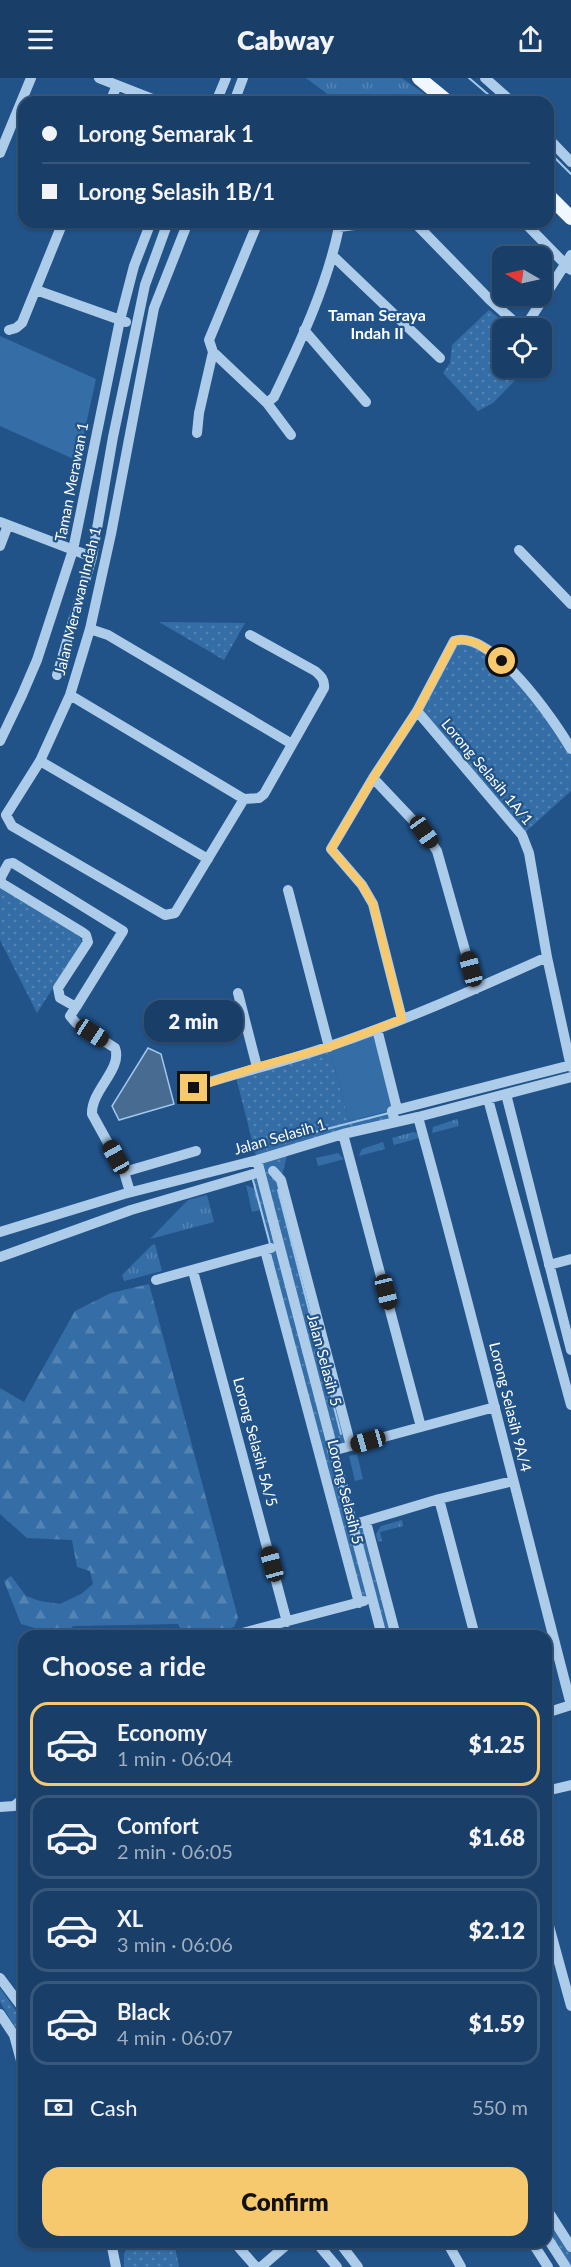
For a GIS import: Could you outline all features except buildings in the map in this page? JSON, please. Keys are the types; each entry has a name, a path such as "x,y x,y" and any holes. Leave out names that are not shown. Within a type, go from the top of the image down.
{"main road":[{"path":"419,78 441,96"},
{"path":"554,201 571,218"}],"street":[{"path":"24,96 31,78"},
{"path":"99,78 145,96"},
{"path":"218,96 226,78"},
{"path":"236,96 243,78"},
{"path":"484,78 505,96"},
{"path":"112,96 117,85"},
{"path":"0,153 18,109"},
{"path":"554,144 571,162"},
{"path":"9,330 22,323 61,228"},
{"name":"Taman Merawan 1","path":"0,741 37,660 73,550 120,320 134,266 149,228"},
{"path":"57,675 92,558 113,437 140,306 166,228"},
{"name":"Jalan Merawan Indah 1","path":"186,228 154,309 111,534 90,629 70,695 40,761 6,815 12,826 165,915 176,913 208,859"},
{"path":"256,228 209,340 213,352 267,403 291,435"},
{"path":"267,403 274,397 304,330 333,255 339,228"},
{"path":"420,228 490,300 518,325 527,324 569,263 531,228"},
{"path":"333,255 440,358"},
{"path":"36,290 120,320 136,323"},
{"path":"140,306 154,309"},
{"path":"304,330 366,402"},
{"path":"198,433 199,413 213,352"},
{"path":"113,437 129,440"},
{"path":"0,546 4,524 92,558"},
{"path":"519,549 571,604"},
{"path":"90,629 108,635 292,744"},
{"path":"70,695 244,799 259,798 264,794 325,683 322,676 315,671 250,635"},
{"path":"402,1019 373,904 362,885 331,849 373,778 417,711 454,641 461,639 477,643 502,661 543,706 571,749"},
{"name":"Lorong Selasih 1A/1","path":"417,711 522,835 529,852 547,957 571,1066"},
{"path":"40,761 208,859 244,799"},
{"path":"373,778 424,832 437,851 476,989"},
{"path":"76,1007 60,998 58,988 88,942 86,934 1,881 8,864 13,863 123,931 76,1007 70,1016 76,1023 115,1048 118,1054 92,1106 92,1114 124,1172 131,1210"},
{"path":"288,890 329,1047"},
{"path":"194,1088 256,1067 329,1047 476,989 547,957"},
{"path":"238,993 256,1067"},
{"path":"377,1029 397,1109"},
{"path":"395,1122 392,1111 397,1109 571,1066"},
{"name":"Jalan Selasih 1","path":"0,1232 127,1193 257,1160 343,1134 571,1077"},
{"path":"506,1094 571,1350"},
{"path":"488,1099 571,1404"},
{"name":"Lorong Selasih 9A/4","path":"418,1117 552,1630"},
{"path":"343,1134 421,1427"},
{"path":"124,1172 196,1151"},
{"path":"268,1201 273,1171 288,1151"},
{"name":"Jalan Selasih 5","path":"257,1160 380,1630"},
{"path":"273,1171 281,1180 351,1446"},
{"path":"0,1257 131,1210 261,1172"},
{"path":"156,1280 265,1250 279,1244"},
{"name":"Lorong Selasih 5","path":"265,1250 359,1603"},
{"path":"549,1264 571,1259"},
{"name":"Lorong Selasih 5A/5","path":"193,1271 287,1622"},
{"path":"559,1359 571,1356"},
{"path":"332,1451 495,1407"},
{"path":"352,1525 439,1499 513,1481"},
{"path":"439,1499 473,1630"},
{"path":"366,1522 394,1630"},
{"path":"255,1630 372,1599"},
{"name":"Lorong Selasih 9A/4","path":"552,1632 571,1705"},
{"path":"552,1711 571,1705"},
{"path":"552,1790 571,1785"},
{"path":"0,1807 14,1806 18,1803"},
{"path":"552,1937 571,2006"},
{"path":"0,1978 3,1979 18,2003"},
{"path":"0,2014 14,2035 18,2050"},
{"path":"552,2217 571,2247"},
{"path":"552,2245 566,2267"},
{"path":"112,2248 116,2267"},
{"path":"239,2248 256,2267"},
{"path":"261,2267 283,2248"},
{"path":"321,2248 337,2267"},
{"path":"344,2248 358,2267"},
{"path":"450,2248 461,2267"},
{"path":"536,2248 548,2267"}],"green space":[{"path":"306,78 402,78 428,96 330,96"},
{"path":"489,310 499,318 492,318 492,378 517,378 493,403 478,411 443,373 450,363 452,345"},
{"path":"0,336 96,379 78,461 0,426"},
{"path":"159,622 245,623 224,660"},
{"path":"461,639 502,661 571,749 571,791 522,835 417,711"},
{"path":"0,887 79,936 82,942 37,1013 0,940"},
{"path":"377,1029 397,1109 349,1121 329,1047"},
{"path":"329,1047 349,1121 392,1111 395,1122 288,1151 281,1180 351,1446 333,1451 352,1525 366,1522 394,1630 380,1630 372,1600 359,1603 264,1245 269,1243 253,1180 260,1172 235,1073"},
{"path":"457,1119 459,1126 432,1133 433,1127"},
{"path":"417,1133 419,1138 394,1145 392,1138"},
{"path":"383,1142 385,1149 359,1156 362,1149"},
{"path":"338,1153 344,1159 318,1166 316,1158"},
{"path":"246,1185 255,1189 260,1210 252,1212"},
{"path":"207,1195 214,1222 150,1239 188,1200"},
{"path":"155,1244 162,1271 124,1281 122,1275"},
{"path":"149,1284 238,1618 234,1627 222,1630 181,1630 178,1624 73,1626 70,1630 42,1630 21,1624 4,1581 11,1576 26,1596 60,1604 81,1594 93,1584 90,1571 77,1567 72,1540 27,1538 0,1514 0,1388 24,1402 75,1311 111,1293"},
{"path":"357,1454 363,1479 355,1481 349,1456"},
{"path":"402,1520 403,1526 380,1532 382,1541 378,1542 376,1534 381,1526"},
{"path":"0,1988 18,2014 18,2032 0,2002"},
{"path":"552,2217 571,2247 571,2267 552,2243"},
{"path":"127,2248 175,2248 179,2267 124,2267 124,2254"}],"shaded area":[{"path":"148,1048 161,1054 174,1104 119,1120 112,1106"}],"waterway":[{"path":"469,78 490,96"},
{"path":"554,157 571,174"},
{"path":"276,1142 389,1113"},
{"path":"253,1180 270,1244"},
{"path":"278,1190 341,1434"}],"district":[{"name":"Taman Seraya Indah II","path":"377,324"}],"route":[{"path":"194,1088 235,1073 329,1047 402,1019 369,894 331,849 373,778 417,711 454,641 461,639 477,643 502,661"}]}
